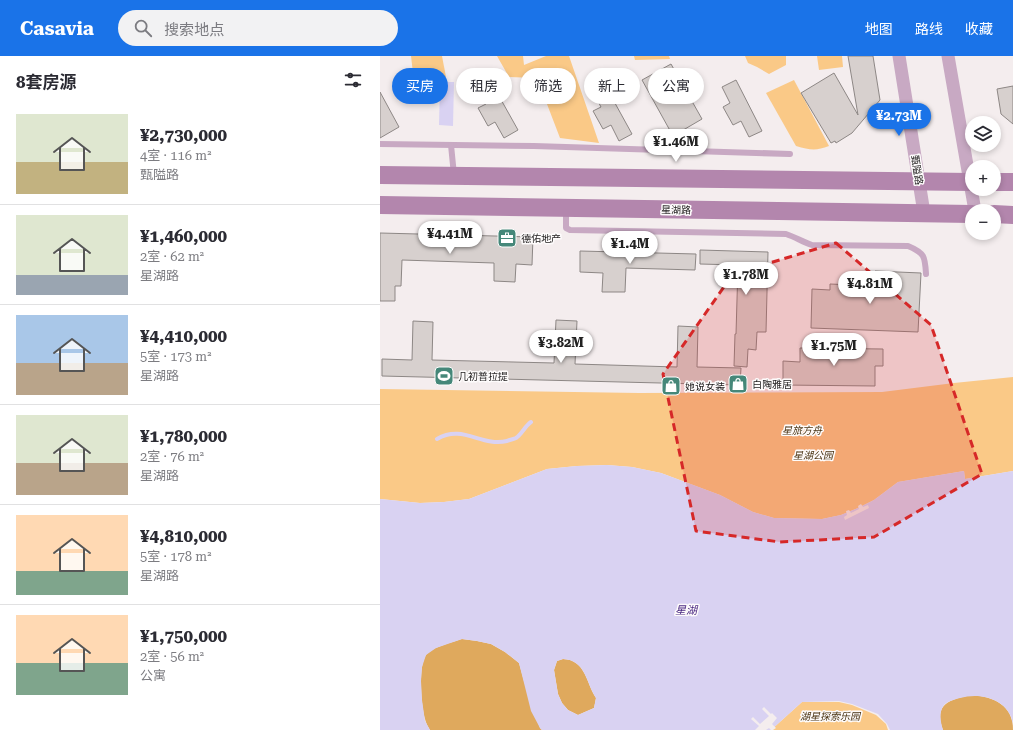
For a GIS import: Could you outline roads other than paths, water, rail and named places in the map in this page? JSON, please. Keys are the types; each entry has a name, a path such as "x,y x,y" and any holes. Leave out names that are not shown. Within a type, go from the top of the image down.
{"street":[{"name":"甄隘路","path":"899,56 924,213"},
{"path":"948,56 967,160"},
{"path":"380,175 965,182"},
{"path":"1001,182 1013,182"},
{"name":"星湖路","path":"380,205 965,214"},
{"path":"1001,214 1013,215"}],"lane":[{"path":"380,144 790,154"},
{"path":"451,145 454,176"},
{"path":"566,208 566,228 570,230 786,234 812,245 908,246 921,252 925,261 926,274"}],"water":[{"path":"448,82 454,82 453,126 439,125 439,104 448,104"},
{"name":"星湖","path":"607,465 632,467 661,473 720,495 753,512 774,518 822,519 841,515 858,508 874,500 898,482 964,471 965,479 1013,471 1013,723 1006,708 1000,703 985,697 968,696 945,704 941,711 941,723 943,730 890,730 878,714 852,704 839,701 802,702 771,730 542,730 531,711 519,663 505,652 491,644 462,639 436,648 426,655 422,667 422,700 425,721 430,730 380,730 380,499 420,503 469,499 547,469","holes":["563,659 571,660 581,668 596,698 594,708 578,715 568,710 562,703 558,694 554,670 557,661"]}],"waterway":[{"path":"437,439 446,435 455,434 489,441 507,441 518,436 531,422"}],"place":[{"name":"德佑地产","path":"507,238"},
{"name":"几初普拉提","path":"444,376"},
{"name":"白陶雅居","path":"738,384"},
{"name":"她说女装","path":"671,386"}],"park label":[{"name":"星旅方舟","path":"802,430"},
{"name":"星湖公园","path":"813,455"},
{"name":"湖星探索乐园","path":"830,716"}]}
